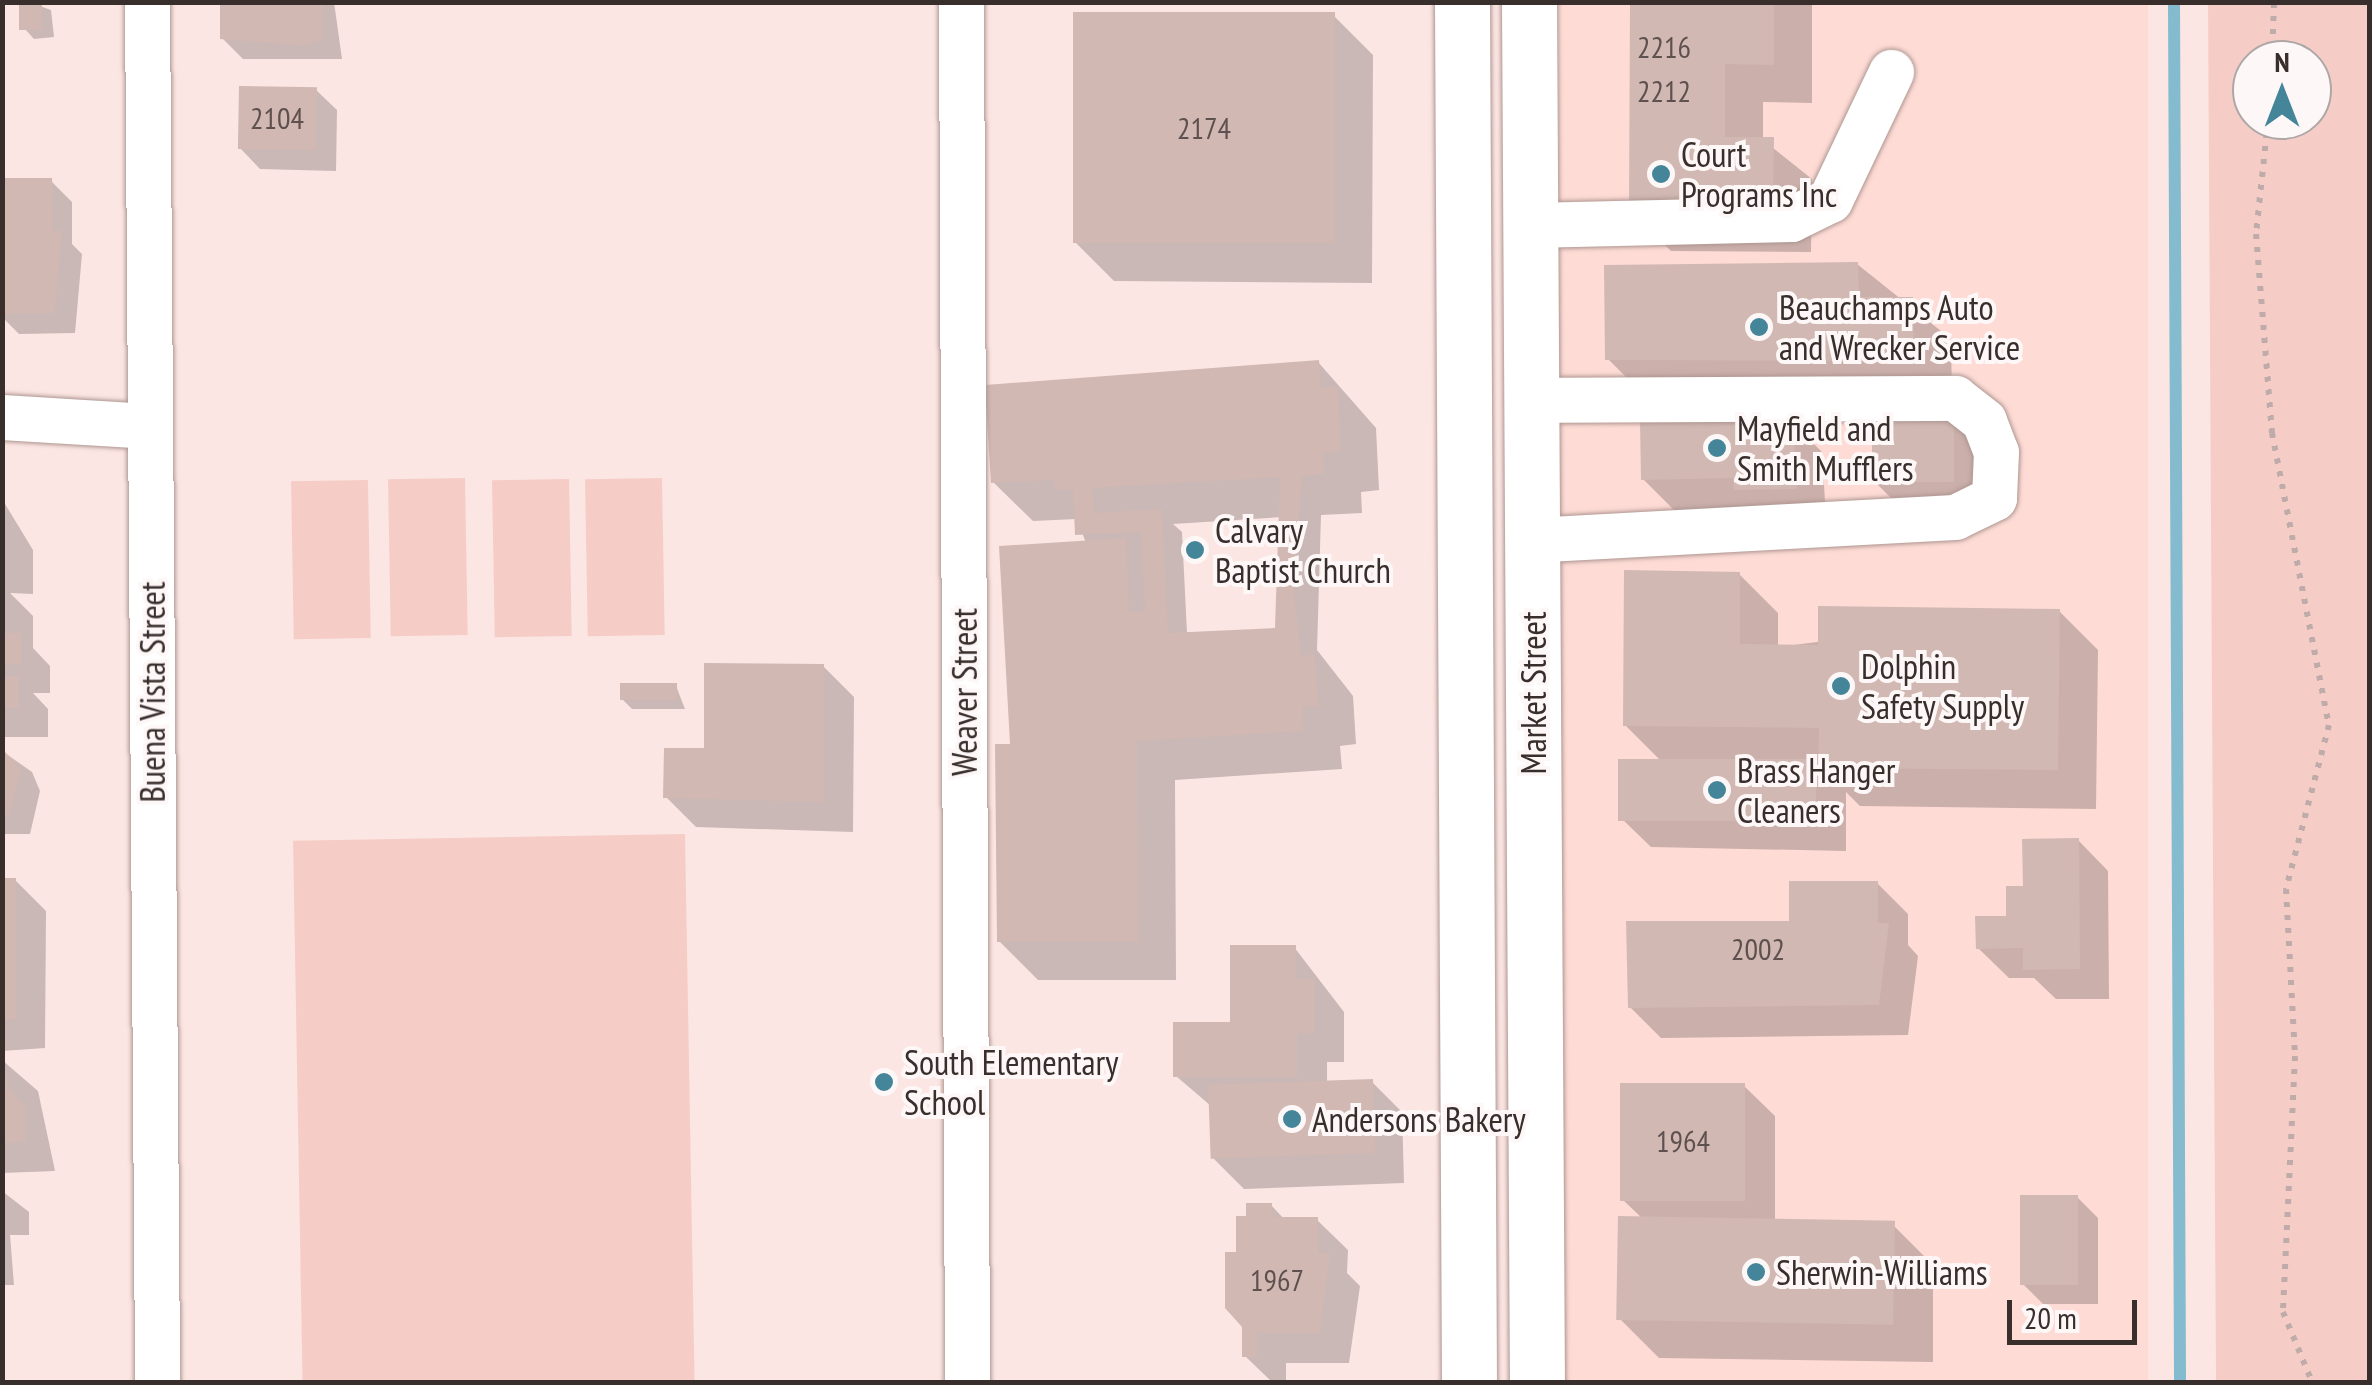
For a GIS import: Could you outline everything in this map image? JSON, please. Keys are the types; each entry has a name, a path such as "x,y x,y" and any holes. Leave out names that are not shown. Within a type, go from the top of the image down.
{"main road":[{"name":"Market Street","path":"1462,2 1469,1382"},
{"name":"Market Street","path":"1529,2 1537,1382"}],"street":[{"name":"Buena Vista Street","path":"147,2 156,1382"},
{"name":"Weaver Street","path":"962,2 968,1382"},
{"path":"1530,225 1791,219 1830,200 1891,72"},
{"path":"1532,400 1955,398 1984,421 1996,452 1994,498 1955,517 1532,540"},
{"path":"2,417 150,426"}],"path":[{"path":"2273,40 2274,2"},
{"path":"2266,140 2256,234 2272,433 2329,725 2286,889 2295,1056 2283,1312 2312,1382"}],"shaded area":[{"path":"1559,3 2148,3 2148,1382 1559,1382"},
{"path":"2208,3 2369,3 2369,1382 2216,1382"},
{"path":"465,478 468,635 391,636 388,479"},
{"path":"662,478 665,635 588,636 585,479"},
{"path":"569,479 572,636 495,637 492,480"},
{"path":"368,480 371,638 294,639 291,481"},
{"path":"685,834 695,1382 303,1382 293,841"}],"building":[{"path":"19,2 42,2 42,30 19,30"},
{"path":"220,2 322,2 322,39 305,46 220,39"},
{"path":"1630,2 1774,2 1774,65 1725,64 1725,137 1774,137 1773,214 1629,213"},
{"path":"1073,12 1335,12 1335,243 1073,243"},
{"path":"239,86 317,87 316,150 238,149"},
{"path":"2,178 52,178 53,231 62,231 55,313 2,314"},
{"name":"Beauchamps Auto and Wrecker Service","path":"1858,262 1859,297 1913,297 1914,361 1605,360 1604,265"},
{"path":"1319,360 1321,387 1338,387 1341,452 1323,453 1324,474 1302,476 1294,592 1301,656 1315,654 1318,706 1302,707 1304,731 1137,741 1138,942 997,942 995,744 1010,744 999,546 1126,538 1129,612 1145,611 1141,532 1075,535 1073,490 1055,490 1054,480 991,483 985,385","holes":["1280,477 1275,628 1168,633 1162,509 1094,513 1092,488"]},
{"name":"Mayfield and Smith Mufflers","path":"1793,419 1797,489 1734,490 1733,478 1641,480 1640,422"},
{"path":"1872,421 1954,421 1954,482 1872,482"},
{"name":"Dolphin Safety Supply","path":"1624,570 1740,572 1740,644 1818,645 1818,606 2060,609 2058,770 1818,768 1819,728 1623,726"},
{"path":"2,633 21,633 21,664 2,664"},
{"path":"704,663 824,664 824,802 663,798 664,748 704,748"},
{"path":"2,676 19,676 19,708 2,708"},
{"path":"620,683 677,683 677,700 620,700"},
{"path":"2,749 21,768 10,815 2,815"},
{"name":"Brass Hanger Cleaners","path":"1618,759 1816,759 1816,821 1618,821"},
{"path":"2079,838 2080,969 2023,970 2023,948 1976,949 1975,916 2006,916 2006,886 2023,886 2022,839"},
{"path":"2,878 16,878 16,1019 2,1019"},
{"path":"1789,881 1878,881 1878,923 1889,923 1879,1005 1628,1008 1626,921 1789,921"},
{"path":"1230,945 1296,945 1296,979 1315,979 1315,1033 1297,1033 1297,1077 1173,1077 1173,1022 1230,1022"},
{"path":"2,1058 9,1089 25,1106 26,1142 2,1143"},
{"name":"Andersons Bakery","path":"1373,1079 1376,1153 1211,1159 1208,1085"},
{"path":"1620,1083 1745,1083 1745,1201 1620,1201"},
{"path":"2020,1195 2078,1195 2078,1285 2020,1285"},
{"path":"1246,1203 1272,1203 1272,1217 1318,1217 1318,1253 1330,1253 1320,1333 1257,1333 1257,1357 1242,1357 1242,1327 1225,1308 1225,1252 1236,1252 1236,1216 1246,1216"},
{"name":"Sherwin-Williams","path":"1618,1216 1895,1221 1893,1325 1616,1320"}],"waterway":[{"path":"2174,2 2180,1382"}],"place":[{"name":"Court Programs Inc","path":"1661,174"},
{"name":"Beauchamps Auto and Wrecker Service","path":"1759,327"},
{"name":"Mayfield and Smith Mufflers","path":"1717,448"},
{"name":"Calvary Baptist Church","path":"1195,550"},
{"name":"Dolphin Safety Supply","path":"1841,686"},
{"name":"Brass Hanger Cleaners","path":"1717,790"},
{"name":"South Elementary School","path":"884,1082"},
{"name":"Andersons Bakery","path":"1292,1119"},
{"name":"Sherwin-Williams","path":"1756,1272"}]}
